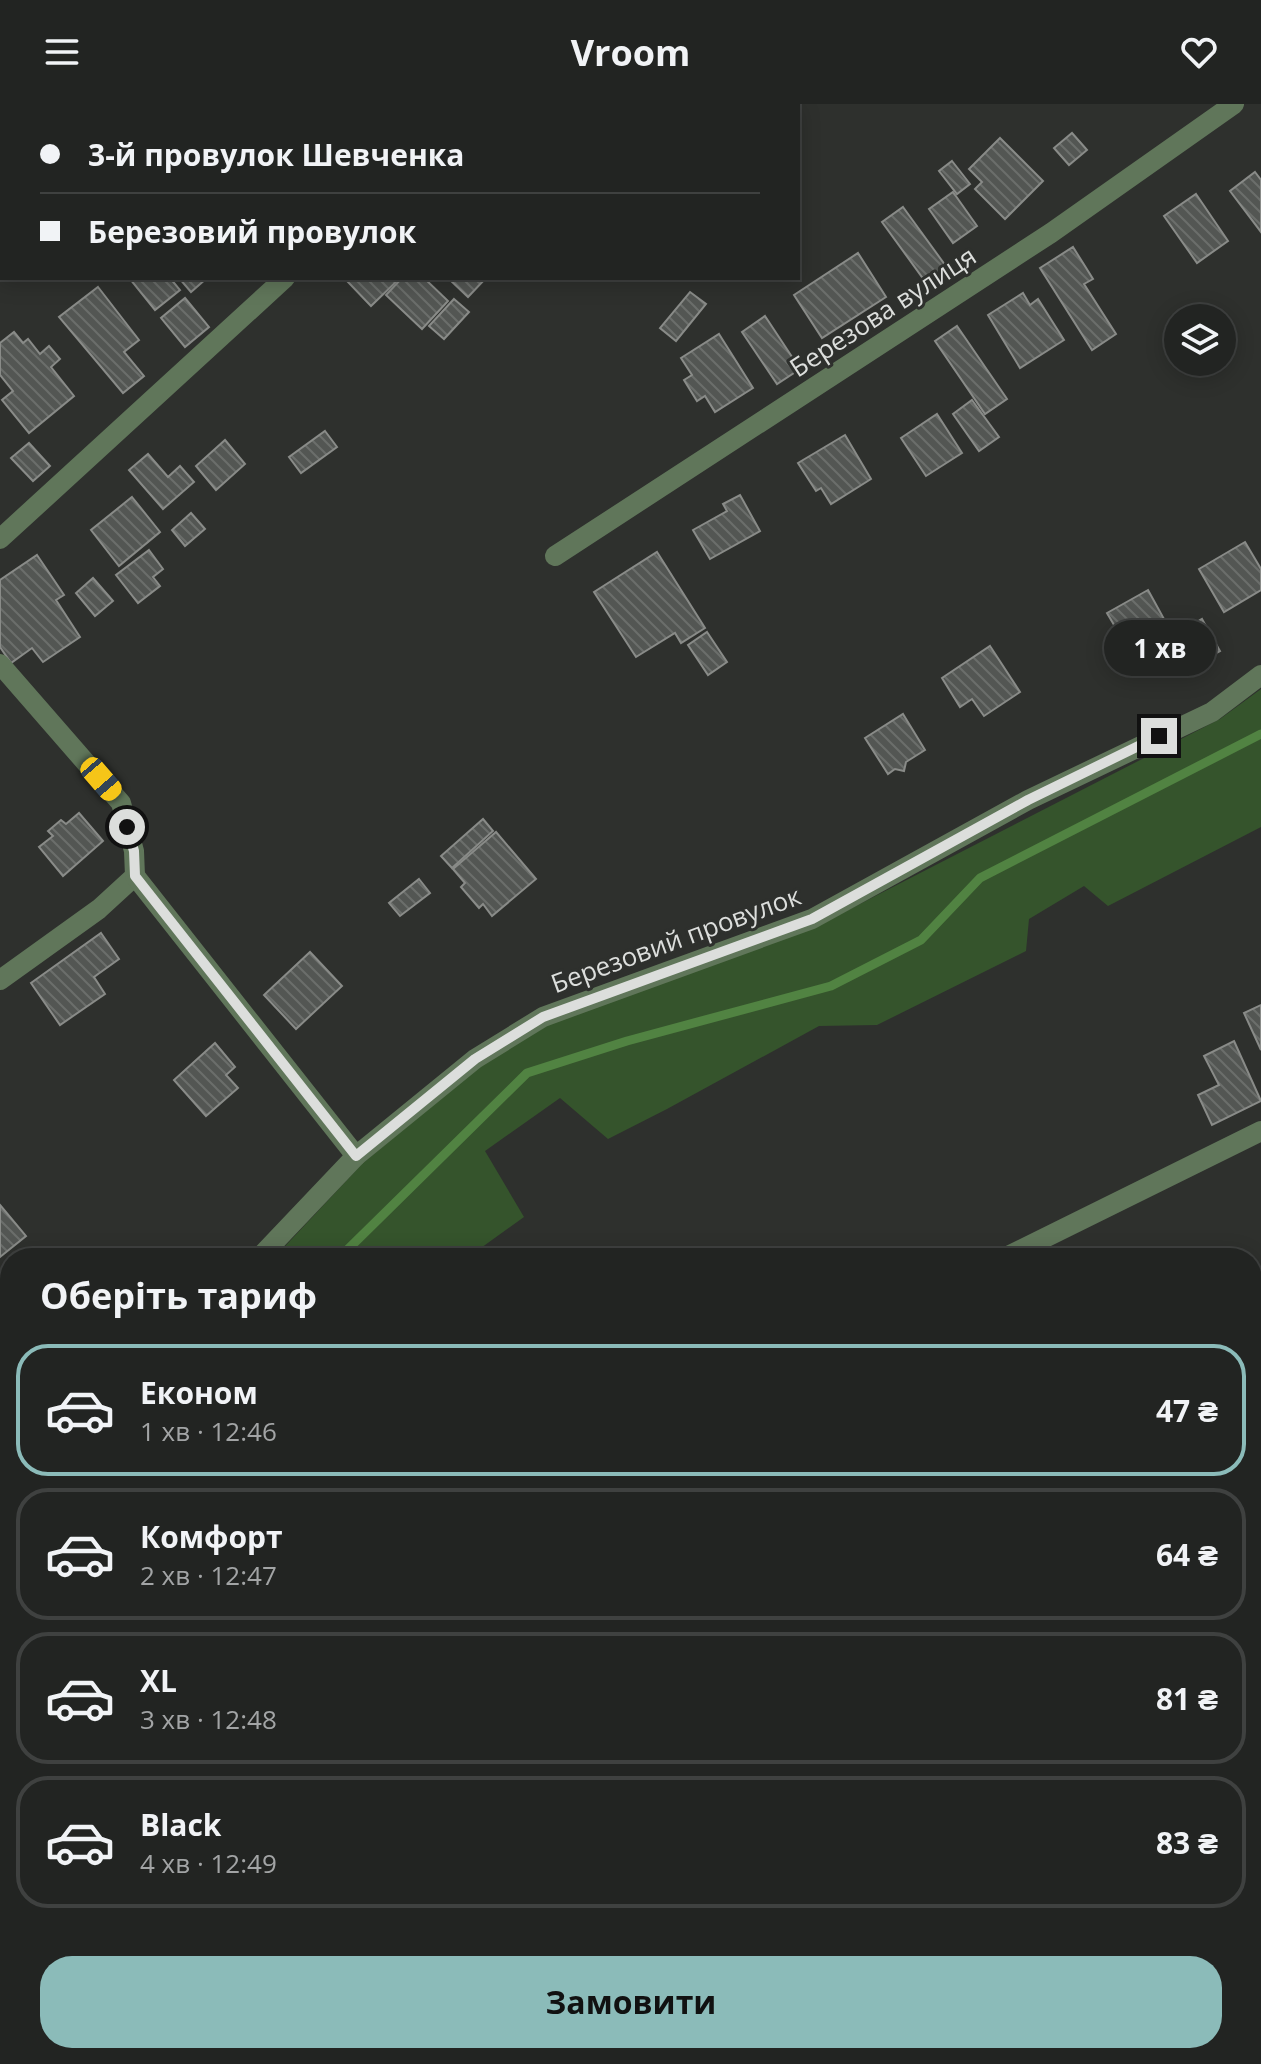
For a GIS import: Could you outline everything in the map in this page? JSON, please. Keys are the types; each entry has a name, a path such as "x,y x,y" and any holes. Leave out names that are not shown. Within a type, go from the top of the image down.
{"street":[{"name":"Березова вулиця","path":"555,556 1051,233 1234,104"},
{"path":"0,539 283,280"},
{"path":"0,664 121,803 134,851 135,876 356,1156"},
{"name":"Березовий провулок","path":"269,1248 356,1156 475,1059 543,1017 812,919 1028,800 1212,712 1261,675"},
{"path":"0,980 99,909 135,876"},
{"path":"1024,1248 1261,1131"}],"green space":[{"path":"1261,689 1261,827 1108,906 1084,886 1029,919 1026,951 877,1025 819,1026 608,1139 560,1098 485,1151 524,1217 481,1248 283,1248 362,1164 480,1065 545,1023 815,927 1220,719"}],"building":[{"path":"1072,133 1087,150 1069,165 1054,148"},
{"path":"1000,138 1043,181 1005,219 975,189 982,182 969,169"},
{"path":"952,161 970,184 957,194 939,171"},
{"path":"1255,172 1261,180 1261,232 1230,191"},
{"path":"953,192 977,226 953,243 929,209"},
{"path":"1196,194 1228,241 1197,263 1164,216"},
{"path":"903,207 948,269 927,284 882,222"},
{"path":"1073,247 1093,279 1084,284 1116,334 1092,350 1040,268"},
{"path":"858,253 886,297 822,338 794,295"},
{"path":"131,280 172,280 180,290 155,310"},
{"path":"181,280 205,280 191,292"},
{"path":"350,280 398,280 371,306 348,282"},
{"path":"400,280 426,280 448,301 422,329 386,295"},
{"path":"450,280 484,280 468,297"},
{"path":"98,287 139,340 124,352 144,376 123,393 59,317"},
{"path":"690,292 706,304 676,341 660,328"},
{"path":"1023,293 1030,305 1038,299 1064,340 1020,368 988,315"},
{"path":"185,298 209,327 185,347 161,318"},
{"path":"454,299 469,312 444,339 429,326"},
{"path":"765,316 800,369 777,384 742,332"},
{"path":"957,326 1007,399 985,414 935,341"},
{"path":"14,332 23,343 28,339 40,354 49,346 60,359 51,367 74,396 29,433 2,400 13,391 0,375 0,343"},
{"path":"719,334 753,388 715,412 705,396 697,401 684,380 692,375 681,358"},
{"path":"972,400 999,437 979,451 953,414"},
{"path":"937,414 962,453 926,476 901,438"},
{"path":"325,431 337,447 301,473 289,457"},
{"path":"845,435 871,479 831,504 821,488 816,491 798,463"},
{"path":"225,440 245,464 216,490 196,466"},
{"path":"29,443 50,466 33,481 11,458"},
{"path":"148,454 168,477 180,466 194,482 163,509 129,470"},
{"path":"740,495 760,531 710,559 693,530 727,511 723,504"},
{"path":"132,497 160,532 119,566 91,530"},
{"path":"191,513 205,529 185,546 172,530"},
{"path":"1245,542 1261,569 1261,590 1224,612 1199,569"},
{"path":"149,550 163,569 153,577 160,586 138,603 116,575"},
{"path":"657,552 705,628 681,643 675,633 636,657 594,592"},
{"path":"37,555 64,595 56,600 80,637 43,662 32,648 11,663 0,647 0,580"},
{"path":"93,578 113,601 95,616 76,593"},
{"path":"1148,590 1175,639 1143,657 1128,631 1120,635 1107,613"},
{"path":"1202,619 1220,651 1196,664 1178,633"},
{"path":"707,632 727,662 708,675 688,645"},
{"path":"990,646 1020,692 984,716 972,699 960,707 942,678"},
{"path":"903,714 925,750 906,762 904,771 895,769 888,774 865,738"},
{"path":"79,813 103,841 63,876 39,847 53,836 48,831 61,820 66,824"},
{"path":"483,819 493,831 452,868 441,856"},
{"path":"496,832 536,879 492,916 483,904 479,908 461,887 465,883 453,869"},
{"path":"419,879 430,893 400,916 389,903"},
{"path":"101,933 119,959 94,977 105,994 60,1025 31,983"},
{"path":"310,952 342,986 296,1029 264,995"},
{"path":"1261,1005 1261,1050 1244,1013"},
{"path":"1234,1041 1261,1101 1212,1125 1198,1095 1219,1085 1204,1056"},
{"path":"215,1043 235,1067 226,1075 238,1088 206,1116 174,1080"},
{"path":"0,1205 26,1236 11,1248 0,1248"}],"waterway":[{"path":"349,1248 527,1073 627,1041 831,986 921,940 980,878 1261,734"}],"route":[{"path":"127,827 134,851 135,876 356,1156 475,1059 543,1017 812,919 1028,800 1159,736"}]}
